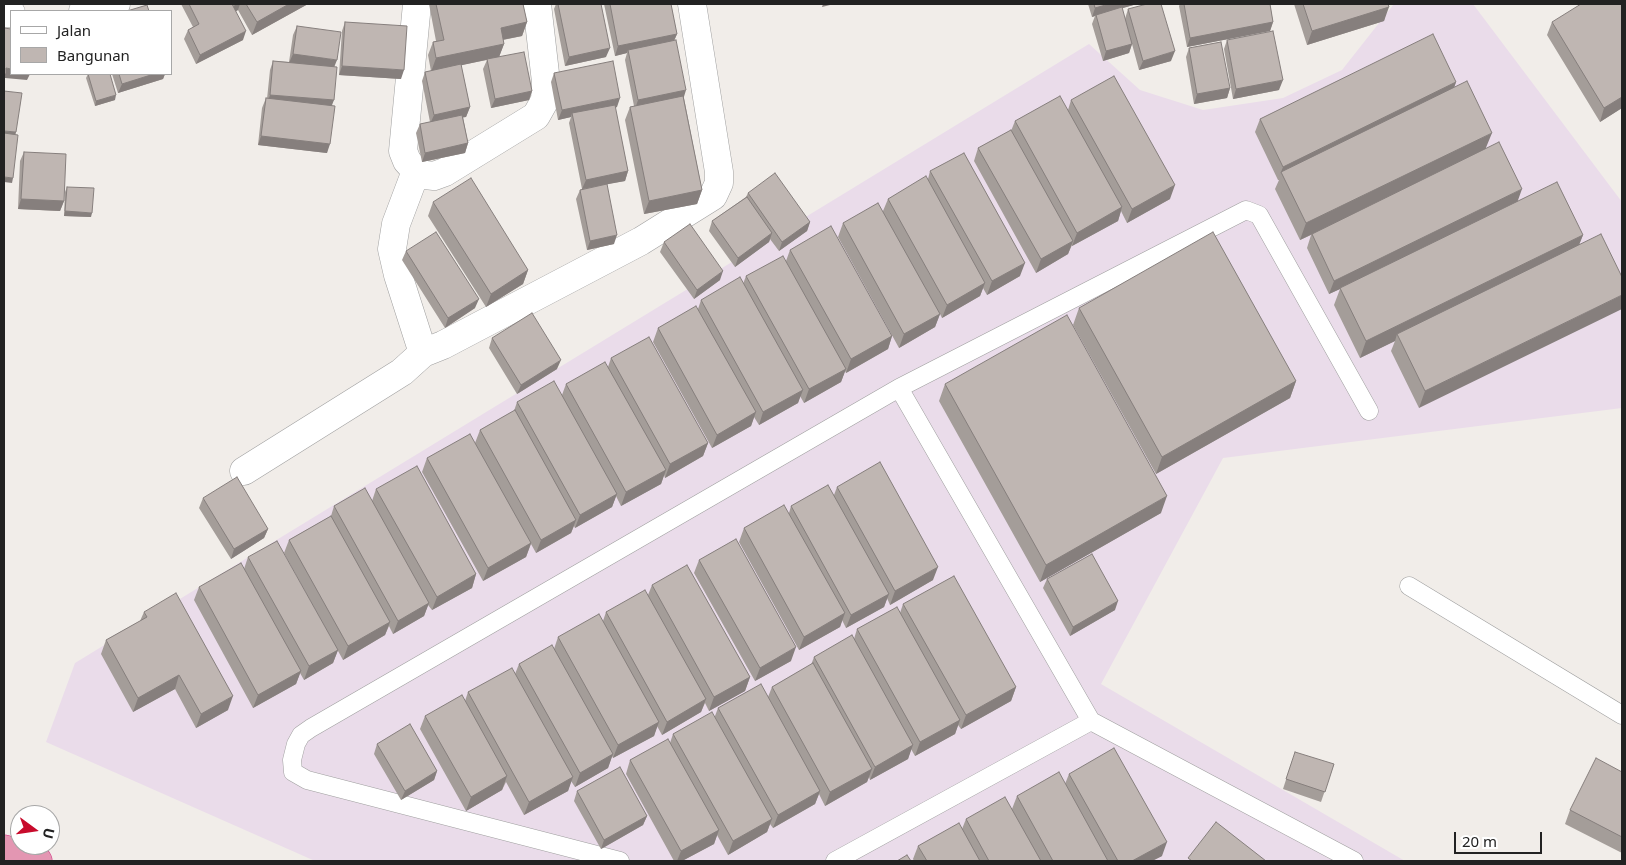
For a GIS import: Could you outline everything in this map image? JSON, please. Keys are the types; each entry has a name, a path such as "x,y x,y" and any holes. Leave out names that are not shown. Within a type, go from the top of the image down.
{"highway":[{"path":"4,849 38,861"}],"street":[{"path":"95,10 116,4"},
{"path":"416,4 416,26 403,151 407,161 416,170 425,175 434,176 445,172 536,116 545,100 546,82 537,4"},
{"path":"244,471 402,372 423,353 443,345 641,241 714,196 719,183 720,172 692,4"},
{"path":"416,170 396,224 392,249 398,276 423,353"}],"lane":[{"path":"620,861 308,780 293,772 292,760 296,744 302,735 311,728 899,388 1246,210 1259,215 1369,411"},
{"path":"899,388 1091,721 1354,861"},
{"path":"1409,586 1622,715"},
{"path":"834,861 1091,721"}],"shaded area":[{"path":"1394,4 1473,4 1622,202 1622,408 1223,458 1101,684 1405,861 315,861 46,742 75,663 1089,44 1140,90 1203,110 1283,98 1342,70"}],"building":[{"path":"189,4 232,4 246,31 200,55 188,30 199,24"},
{"path":"246,4 289,4 257,22"},
{"path":"436,4 523,4 527,22 501,28 504,44 436,58 433,42 444,40"},
{"path":"558,4 601,4 610,48 569,57"},
{"path":"610,4 671,4 677,34 618,46"},
{"path":"1094,4 1109,4 1095,8"},
{"path":"1147,4 1161,4 1175,51 1143,61 1128,9"},
{"path":"1184,4 1270,4 1273,22 1190,38"},
{"path":"1303,4 1388,4 1389,7 1312,31"},
{"path":"1581,4 1622,4 1622,97 1604,108 1552,22"},
{"path":"147,5 149,10 130,10"},
{"path":"1122,7 1132,44 1106,51 1096,15"},
{"path":"345,22 407,26 404,70 342,66"},
{"path":"297,26 341,32 337,60 293,54"},
{"path":"4,28 10,29 10,69 6,68 6,74 4,74"},
{"path":"1273,31 1283,80 1236,89 1227,40"},
{"path":"1433,34 1456,82 1283,167 1260,119"},
{"path":"676,40 686,90 638,100 628,50"},
{"path":"1221,42 1230,88 1197,94 1189,48"},
{"path":"524,52 532,91 495,99 487,59"},
{"path":"273,61 337,67 334,100 270,95"},
{"path":"613,61 620,98 562,110 554,73"},
{"path":"461,64 470,107 434,115 425,72"},
{"path":"88,75 110,75 116,95 96,101"},
{"path":"119,75 151,75 122,84"},
{"path":"1114,76 1175,185 1132,209 1071,100"},
{"path":"1467,81 1492,133 1306,223 1281,172"},
{"path":"4,91 22,93 16,132 4,131"},
{"path":"683,96 702,190 649,201 630,107"},
{"path":"1060,96 1122,207 1077,233 1015,121"},
{"path":"266,98 335,106 330,144 261,136"},
{"path":"615,105 628,171 586,180 572,113"},
{"path":"462,115 468,143 425,153 420,124"},
{"path":"1011,130 1073,241 1041,259 978,148"},
{"path":"4,133 18,135 13,178 4,177"},
{"path":"1499,142 1522,189 1334,281 1312,234"},
{"path":"24,152 66,154 64,201 21,199"},
{"path":"964,153 1025,263 992,281 930,171"},
{"path":"775,173 810,222 782,242 748,193"},
{"path":"926,176 985,283 947,305 888,199"},
{"path":"471,178 528,270 491,294 433,202"},
{"path":"1557,182 1583,235 1366,341 1340,288"},
{"path":"607,184 617,235 590,241 580,190"},
{"path":"67,187 94,188 92,213 65,211"},
{"path":"747,197 772,233 738,258 712,221"},
{"path":"878,203 940,314 904,334 843,223"},
{"path":"690,224 723,271 697,290 664,242"},
{"path":"831,226 892,336 851,359 790,250"},
{"path":"436,232 479,299 448,318 406,251"},
{"path":"1213,232 1296,381 1162,457 1079,308"},
{"path":"1601,234 1622,277 1622,295 1425,391 1397,334"},
{"path":"783,256 846,369 809,389 746,276"},
{"path":"740,277 803,390 763,412 701,300"},
{"path":"696,306 756,412 717,435 658,328"},
{"path":"532,313 561,360 521,385 492,338"},
{"path":"1067,315 1167,496 1046,565 945,384"},
{"path":"649,337 708,443 670,464 611,358"},
{"path":"605,362 666,470 626,492 566,384"},
{"path":"554,381 617,494 580,515 517,402"},
{"path":"515,410 576,520 541,540 480,430"},
{"path":"470,434 531,543 488,568 427,458"},
{"path":"880,462 938,567 895,591 837,487"},
{"path":"417,466 476,574 437,597 376,489"},
{"path":"237,477 268,529 234,549 203,498"},
{"path":"828,485 889,594 851,615 791,506"},
{"path":"365,488 429,603 398,621 334,506"},
{"path":"784,505 845,613 804,637 744,528"},
{"path":"331,516 390,622 348,646 289,540"},
{"path":"736,539 796,647 760,668 699,560"},
{"path":"277,541 338,650 309,666 248,557"},
{"path":"1092,554 1118,601 1073,627 1047,579"},
{"path":"241,563 301,671 258,695 199,587"},
{"path":"687,565 750,677 714,697 652,585"},
{"path":"954,576 1016,687 966,715 903,604"},
{"path":"645,590 706,699 667,722 606,612"},
{"path":"176,593 233,696 201,714 179,675 138,698 106,640 147,617 144,612"},
{"path":"897,607 960,720 920,742 857,629"},
{"path":"599,614 659,722 618,745 558,637"},
{"path":"852,635 913,745 875,767 814,657"},
{"path":"552,645 613,754 580,773 519,664"},
{"path":"813,663 872,769 830,792 772,687"},
{"path":"512,668 573,777 529,802 468,692"},
{"path":"761,684 820,791 778,815 718,708"},
{"path":"462,695 507,776 471,797 425,716"},
{"path":"712,712 772,819 733,841 673,734"},
{"path":"410,724 437,771 405,791 377,744"},
{"path":"668,739 719,830 681,851 630,760"},
{"path":"1114,748 1167,842 1132,861 1118,861 1069,774"},
{"path":"1295,752 1334,764 1325,792 1286,779"},
{"path":"1596,758 1622,772 1622,837 1570,810"},
{"path":"620,767 647,816 604,840 577,791"},
{"path":"1059,772 1108,861 1053,861 1017,796"},
{"path":"1005,797 1041,861 989,861 966,819"},
{"path":"1216,822 1266,861 1192,861 1188,858"},
{"path":"959,823 980,861 927,861 918,846"},
{"path":"907,855 911,861 897,861"}]}
